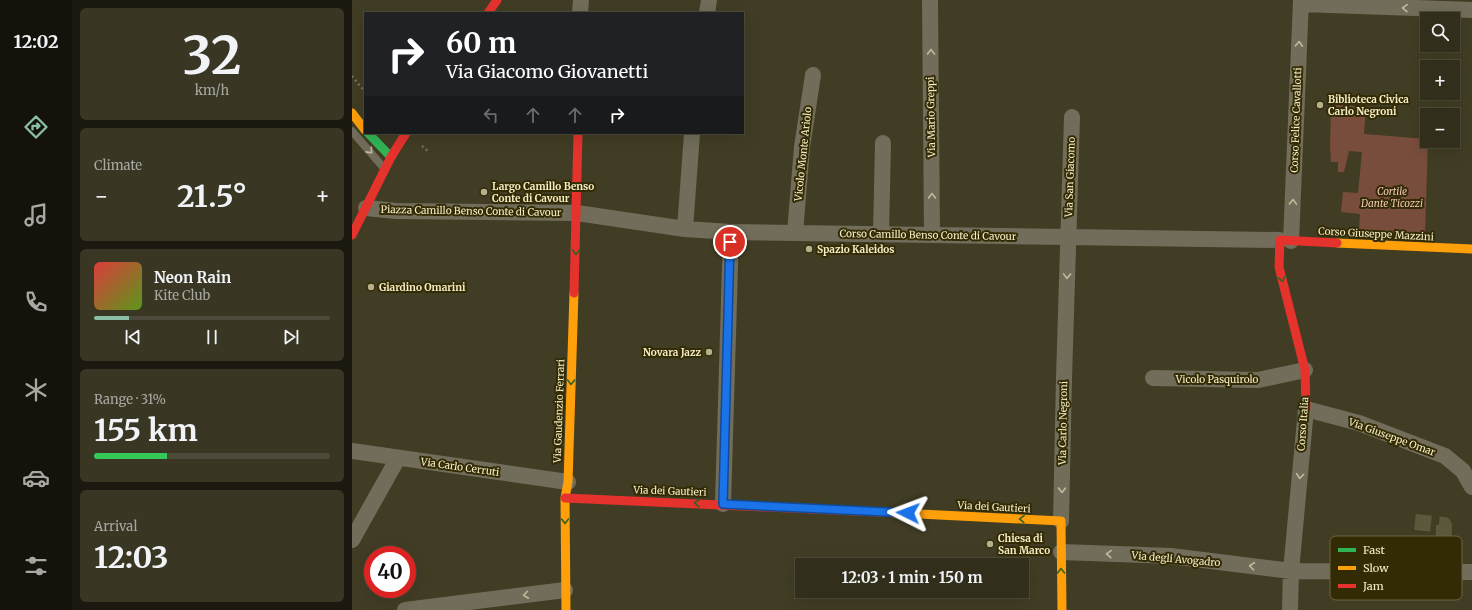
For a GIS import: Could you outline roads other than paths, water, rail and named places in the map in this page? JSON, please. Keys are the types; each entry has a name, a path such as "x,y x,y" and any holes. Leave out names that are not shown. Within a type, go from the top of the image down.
{"street":[{"path":"489,12 496,0"},
{"path":"580,12 581,0"},
{"path":"707,12 709,0"},
{"name":"Via Mario Greppi","path":"930,0 932,235"},
{"path":"1301,2 1472,10"},
{"name":"Corso Felice Cavallotti","path":"1285,241 1301,2"},
{"name":"Vicolo Monte Ariolo","path":"795,233 802,147 813,75"},
{"path":"352,113 364,129"},
{"name":"Via San Giacomo","path":"1068,237 1072,117"},
{"path":"369,134 391,157"},
{"path":"352,235 362,207 405,134"},
{"name":"Via Gaudenzio Ferrari","path":"566,610 565,498 568,482 577,213 578,134"},
{"path":"685,229 692,134"},
{"path":"881,234 883,143"},
{"name":"Piazza Camillo Benso Conte di Cavour","path":"362,207 396,210 577,213"},
{"name":"Corso Camillo Benso Conte di Cavour","path":"577,213 730,237 795,233 1285,241"},
{"path":"723,504 730,237"},
{"name":"Via Carlo Negroni","path":"1062,610 1061,521 1068,237"},
{"name":"Corso Giuseppe Mazzini","path":"1285,241 1472,249"},
{"name":"Corso Italia","path":"1285,241 1279,267 1305,370 1306,409 1291,571 1290,610"},
{"name":"Vicolo Pasquirolo","path":"1153,378 1258,380 1305,370"},
{"name":"Via Giuseppe Omar","path":"1306,409 1359,423 1445,456 1463,471 1470,483"},
{"name":"Via Carlo Cerruti","path":"352,451 568,482"},
{"path":"352,540 398,458"},
{"name":"Via dei Gautieri","path":"565,498 723,504 1061,521"},
{"name":"Via degli Avogadro","path":"1061,552 1171,556 1291,571 1330,571"},
{"name":"Via degli Avogadro","path":"1462,572 1472,572"},
{"path":"405,610 565,590"}],"lane":[{"path":"352,132 385,168"}],"tunnel":[{"path":"1415,522 1444,525 1444,536"}],"place":[{"name":"Biblioteca Civica Carlo Negroni","path":"1320,105"},
{"name":"Largo Camillo Benso Conte di Cavour","path":"484,192"},
{"name":"Spazio Kaleidos","path":"809,249"},
{"name":"Giardino Omarini","path":"371,287"},
{"name":"Novara Jazz","path":"709,352"},
{"name":"Chiesa di San Marco","path":"990,544"}],"park label":[{"name":"Cortile Dante Ticozzi","path":"1392,196"}]}
